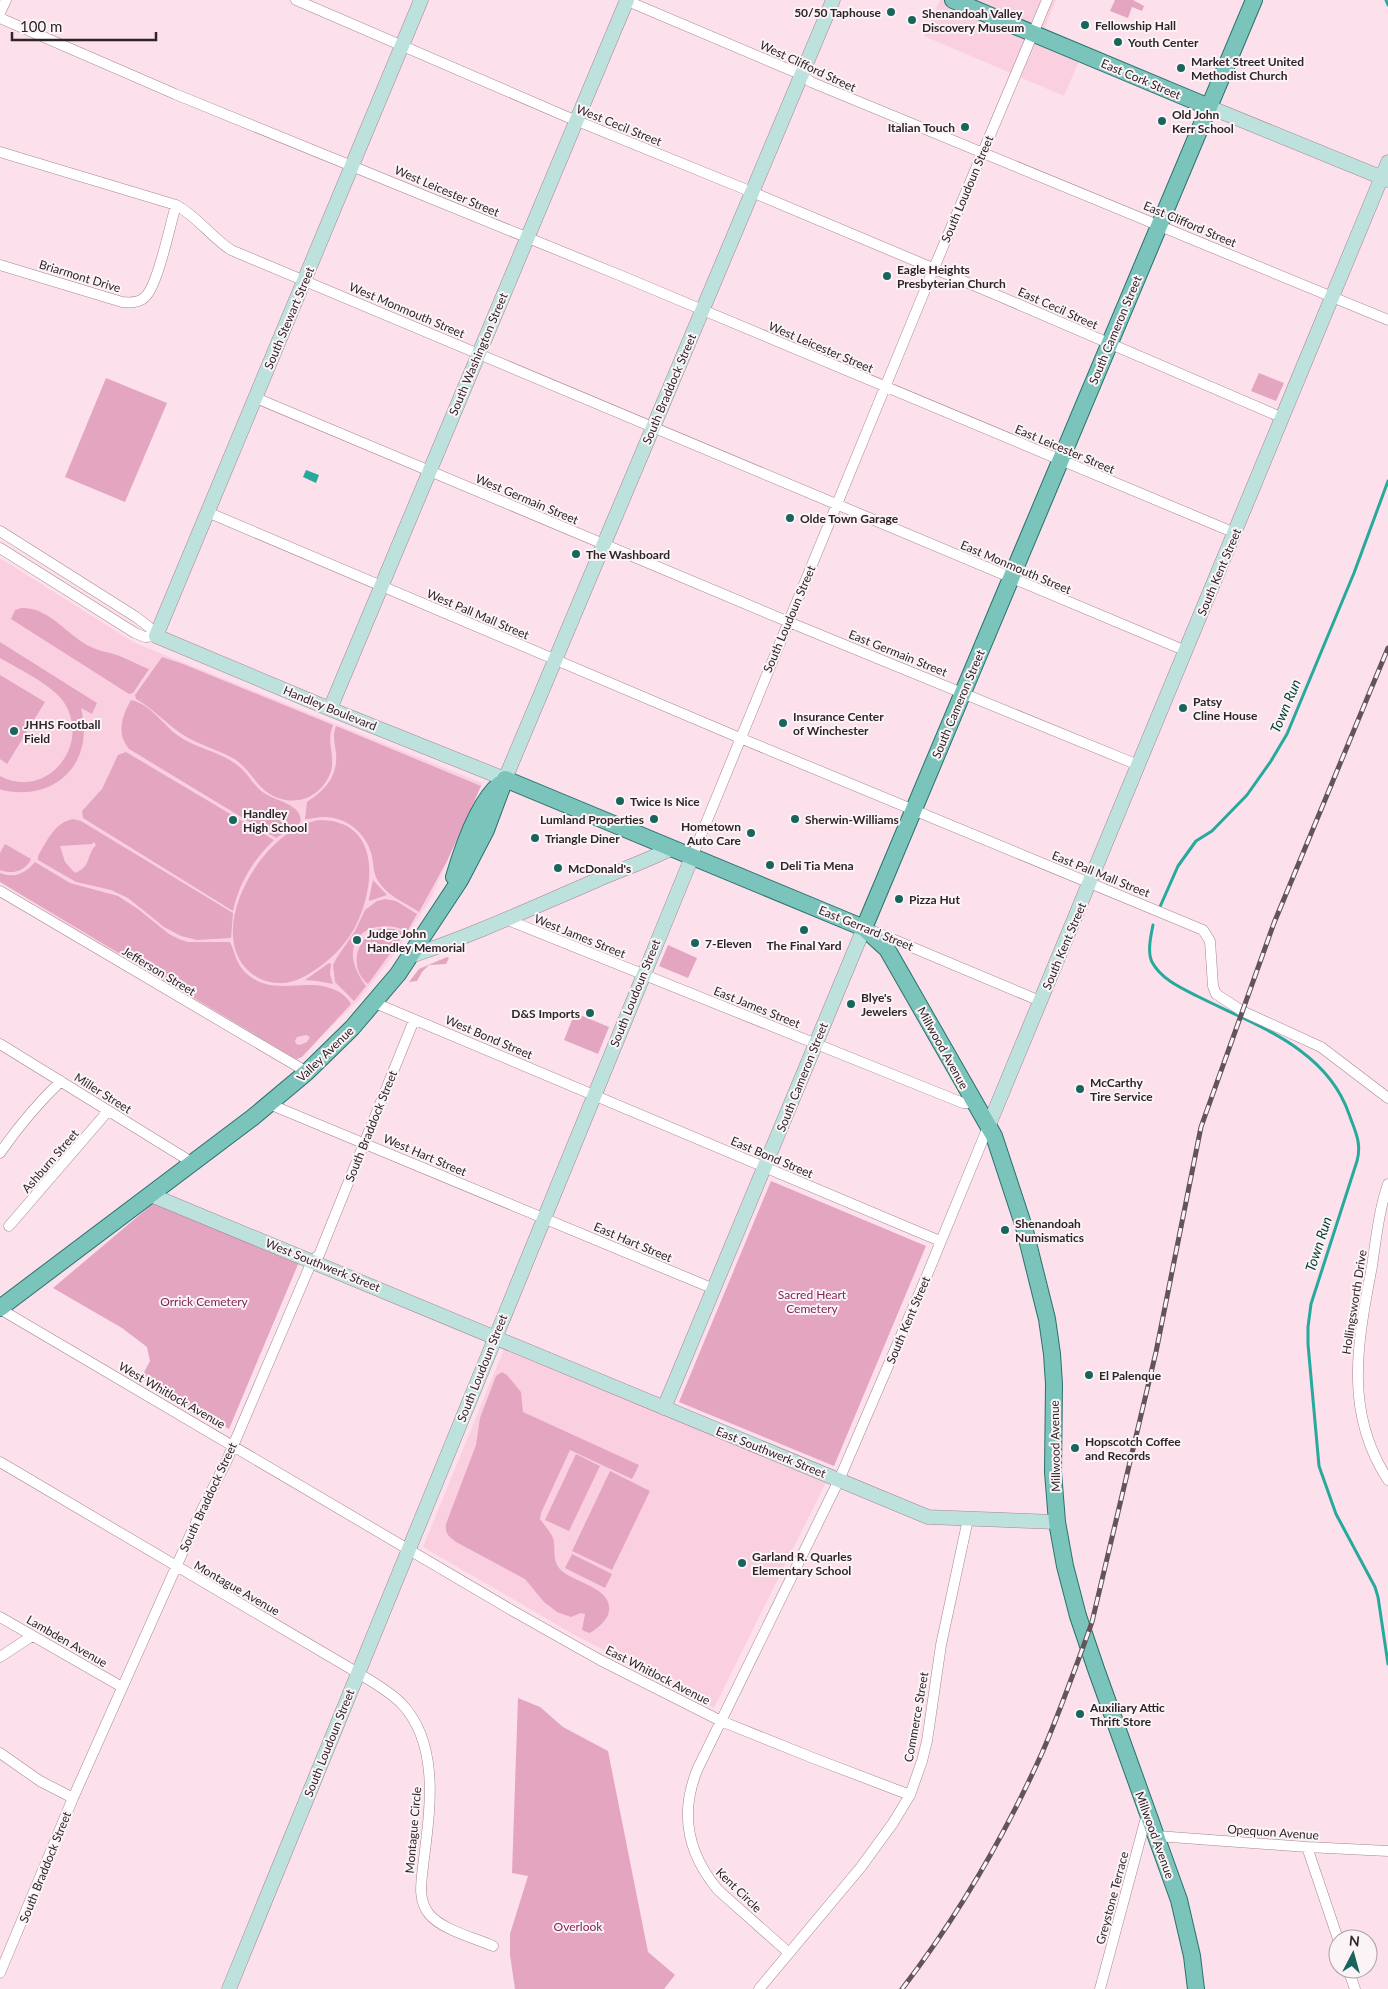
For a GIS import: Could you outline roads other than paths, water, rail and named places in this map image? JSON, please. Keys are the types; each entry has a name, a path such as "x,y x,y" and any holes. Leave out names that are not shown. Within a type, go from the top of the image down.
{"main road":[{"name":"East Cork Street","path":"953,0 1209,107"},
{"name":"South Cameron Street","path":"864,928 1254,0"},
{"name":"East Gerrard Street","path":"505,779 864,928"},
{"name":"South Braddock Street","path":"411,956 465,872 494,813 505,779"},
{"name":"Millwood Avenue","path":"864,928 887,949 988,1127 997,1144 1024,1227 1047,1319 1053,1364 1053,1472 1057,1522 1065,1566 1078,1616 1147,1813 1157,1836 1185,1923 1196,1989"},
{"name":"Valley Avenue","path":"0,1308 270,1104 307,1072 375,1003 411,956"}],"street":[{"path":"0,13 6,0"},
{"name":"West Cecil Street","path":"296,0 576,121 934,268"},
{"name":"South Stewart Street","path":"156,636 421,0"},
{"name":"West Clifford Street","path":"626,0 802,75 810,82 982,153"},
{"name":"South Washington Street","path":"330,709 626,0"},
{"name":"South Braddock Street","path":"505,779 834,0"},
{"name":"South Loudoun Street","path":"228,1989 740,738 1047,0"},
{"name":"West Leicester Street","path":"0,18 175,94 352,165 885,387"},
{"name":"East Cork Street","path":"1209,107 1385,179"},
{"name":"West Monmouth Street","path":"0,152 176,205 188,212 214,237 231,250 836,505"},
{"name":"East Clifford Street","path":"982,153 1388,320"},
{"name":"South Kent Street","path":"721,1721 839,1480 1090,883 1332,297 1385,179 1388,162"},
{"name":"Briarmont Drive","path":"0,265 122,302 137,302 143,299 153,285 176,205"},
{"name":"East Cecil Street","path":"934,268 1283,418"},
{"name":"East Leicester Street","path":"885,387 1235,533"},
{"name":"West Germain Street","path":"256,398 788,622"},
{"name":"East Monmouth Street","path":"836,505 1186,651"},
{"name":"West Pall Mall Street","path":"208,512 740,738"},
{"name":"Handley Boulevard","path":"0,531 136,617 149,627 156,636"},
{"name":"Handley Boulevard","path":"0,548 135,633 145,637 156,636 330,709 505,779"},
{"path":"49,579 57,567"},
{"name":"East Germain Street","path":"788,622 1138,765"},
{"name":"East Pall Mall Street","path":"740,738 1203,930 1210,941 1213,986 1216,994 1242,1011 1321,1047 1388,1098"},
{"path":"411,956 508,920 596,880 653,858 672,848"},
{"name":"Jefferson Street","path":"0,891 307,1072"},
{"name":"West James Street","path":"508,920 643,975"},
{"name":"East Gerrard Street","path":"864,928 878,932 1040,1001"},
{"name":"South Cameron Street","path":"664,1408 864,928"},
{"name":"East James Street","path":"643,975 963,1103 974,1103"},
{"name":"West Bond Street","path":"375,1003 594,1095"},
{"name":"South Braddock Street","path":"0,1974 73,1798 122,1687 233,1445 312,1261 319,1254 414,1020"},
{"name":"Miller Street","path":"0,1044 193,1163"},
{"path":"0,1153 37,1106 61,1082"},
{"name":"East Bond Street","path":"594,1095 940,1242"},
{"name":"West Hart Street","path":"270,1104 543,1218"},
{"name":"Ashburn Street","path":"9,1226 108,1111"},
{"name":"Hollingsworth Drive","path":"1388,1184 1383,1229 1358,1348 1357,1370 1358,1392 1366,1434 1388,1480"},
{"name":"West Southwerk Street","path":"151,1195 495,1336"},
{"name":"East Hart Street","path":"543,1218 714,1289"},
{"name":"West Whitlock Avenue","path":"0,1308 408,1548"},
{"name":"East Southwerk Street","path":"495,1336 928,1517 1057,1522"},
{"name":"Montague Avenue","path":"0,1462 358,1673"},
{"name":"Commerce Street","path":"759,1989 861,1866 894,1823 910,1795 922,1762 927,1740 941,1644 968,1520"},
{"name":"East Whitlock Avenue","path":"408,1548 513,1611 588,1653 721,1721 910,1795"},
{"name":"Lambden Avenue","path":"0,1617 122,1687"},
{"path":"0,1657 32,1636"},
{"name":"Montague Circle","path":"358,1673 392,1695 402,1704 417,1728 424,1748 430,1788 420,1890 424,1906 436,1921 446,1927 493,1946"},
{"name":"Kent Circle","path":"721,1721 698,1768 689,1795 687,1819 693,1850 708,1878 718,1890 789,1953"},
{"path":"0,1753 40,1781 73,1798"},
{"name":"Greystone Terrace","path":"1100,1989 1147,1813"},
{"name":"Opequon Avenue","path":"1157,1836 1388,1851"},
{"path":"1307,1847 1335,1929"}],"waterway":[{"name":"Town Run","path":"1386,0 1388,5"},
{"name":"Town Run","path":"1159,909 1178,866 1196,841 1212,831 1247,795 1287,734 1354,573 1388,481"},
{"name":"Town Run","path":"1153,925 1150,953 1156,968 1184,990 1264,1028 1306,1055 1324,1071 1338,1091 1355,1132 1359,1148 1357,1161 1311,1304 1308,1344 1319,1466 1336,1514 1375,1587 1388,1664"}],"railway":[{"path":"902,1989 961,1904 1012,1815 1048,1739 1086,1639 1092,1622 1156,1352 1201,1127 1274,923 1388,648"}],"place":[{"name":"50/50 Taphouse","path":"891,12"},
{"name":"Shenandoah Valley Discovery Museum","path":"912,20"},
{"name":"Fellowship Hall","path":"1085,25"},
{"name":"Youth Center","path":"1118,42"},
{"name":"Market Street United Methodist Church","path":"1181,68"},
{"name":"Old John Kerr School","path":"1162,121"},
{"name":"Italian Touch","path":"965,127"},
{"name":"Eagle Heights Presbyterian Church","path":"887,276"},
{"name":"Olde Town Garage","path":"790,518"},
{"name":"The Washboard","path":"576,554"},
{"name":"Patsy Cline House","path":"1183,708"},
{"name":"Insurance Center of Winchester","path":"783,723"},
{"name":"JHHS Football Field","path":"14,731"},
{"name":"Twice Is Nice","path":"620,801"},
{"name":"Lumland Properties","path":"654,819"},
{"name":"Sherwin-Williams","path":"795,819"},
{"name":"Handley High School","path":"233,820"},
{"name":"Hometown Auto Care","path":"751,833"},
{"name":"Triangle Diner","path":"535,838"},
{"name":"Deli Tia Mena","path":"770,865"},
{"name":"McDonald's","path":"558,868"},
{"name":"Pizza Hut","path":"899,899"},
{"name":"The Final Yard","path":"804,930"},
{"name":"Judge John Handley Memorial","path":"357,940"},
{"name":"7-Eleven","path":"695,943"},
{"name":"Blye's Jewelers","path":"851,1004"},
{"name":"D&S Imports","path":"590,1013"},
{"name":"McCarthy Tire Service","path":"1080,1089"},
{"name":"Shenandoah Numismatics","path":"1005,1230"},
{"name":"El Palenque","path":"1089,1375"},
{"name":"Hopscotch Coffee and Records","path":"1075,1448"},
{"name":"Garland R. Quarles Elementary School","path":"742,1563"},
{"name":"Auxiliary Attic Thrift Store","path":"1080,1714"}],"park label":[{"name":"Orrick Cemetery","path":"204,1301"},
{"name":"Sacred Heart Cemetery","path":"812,1301"},
{"name":"Overlook","path":"578,1926"}]}
